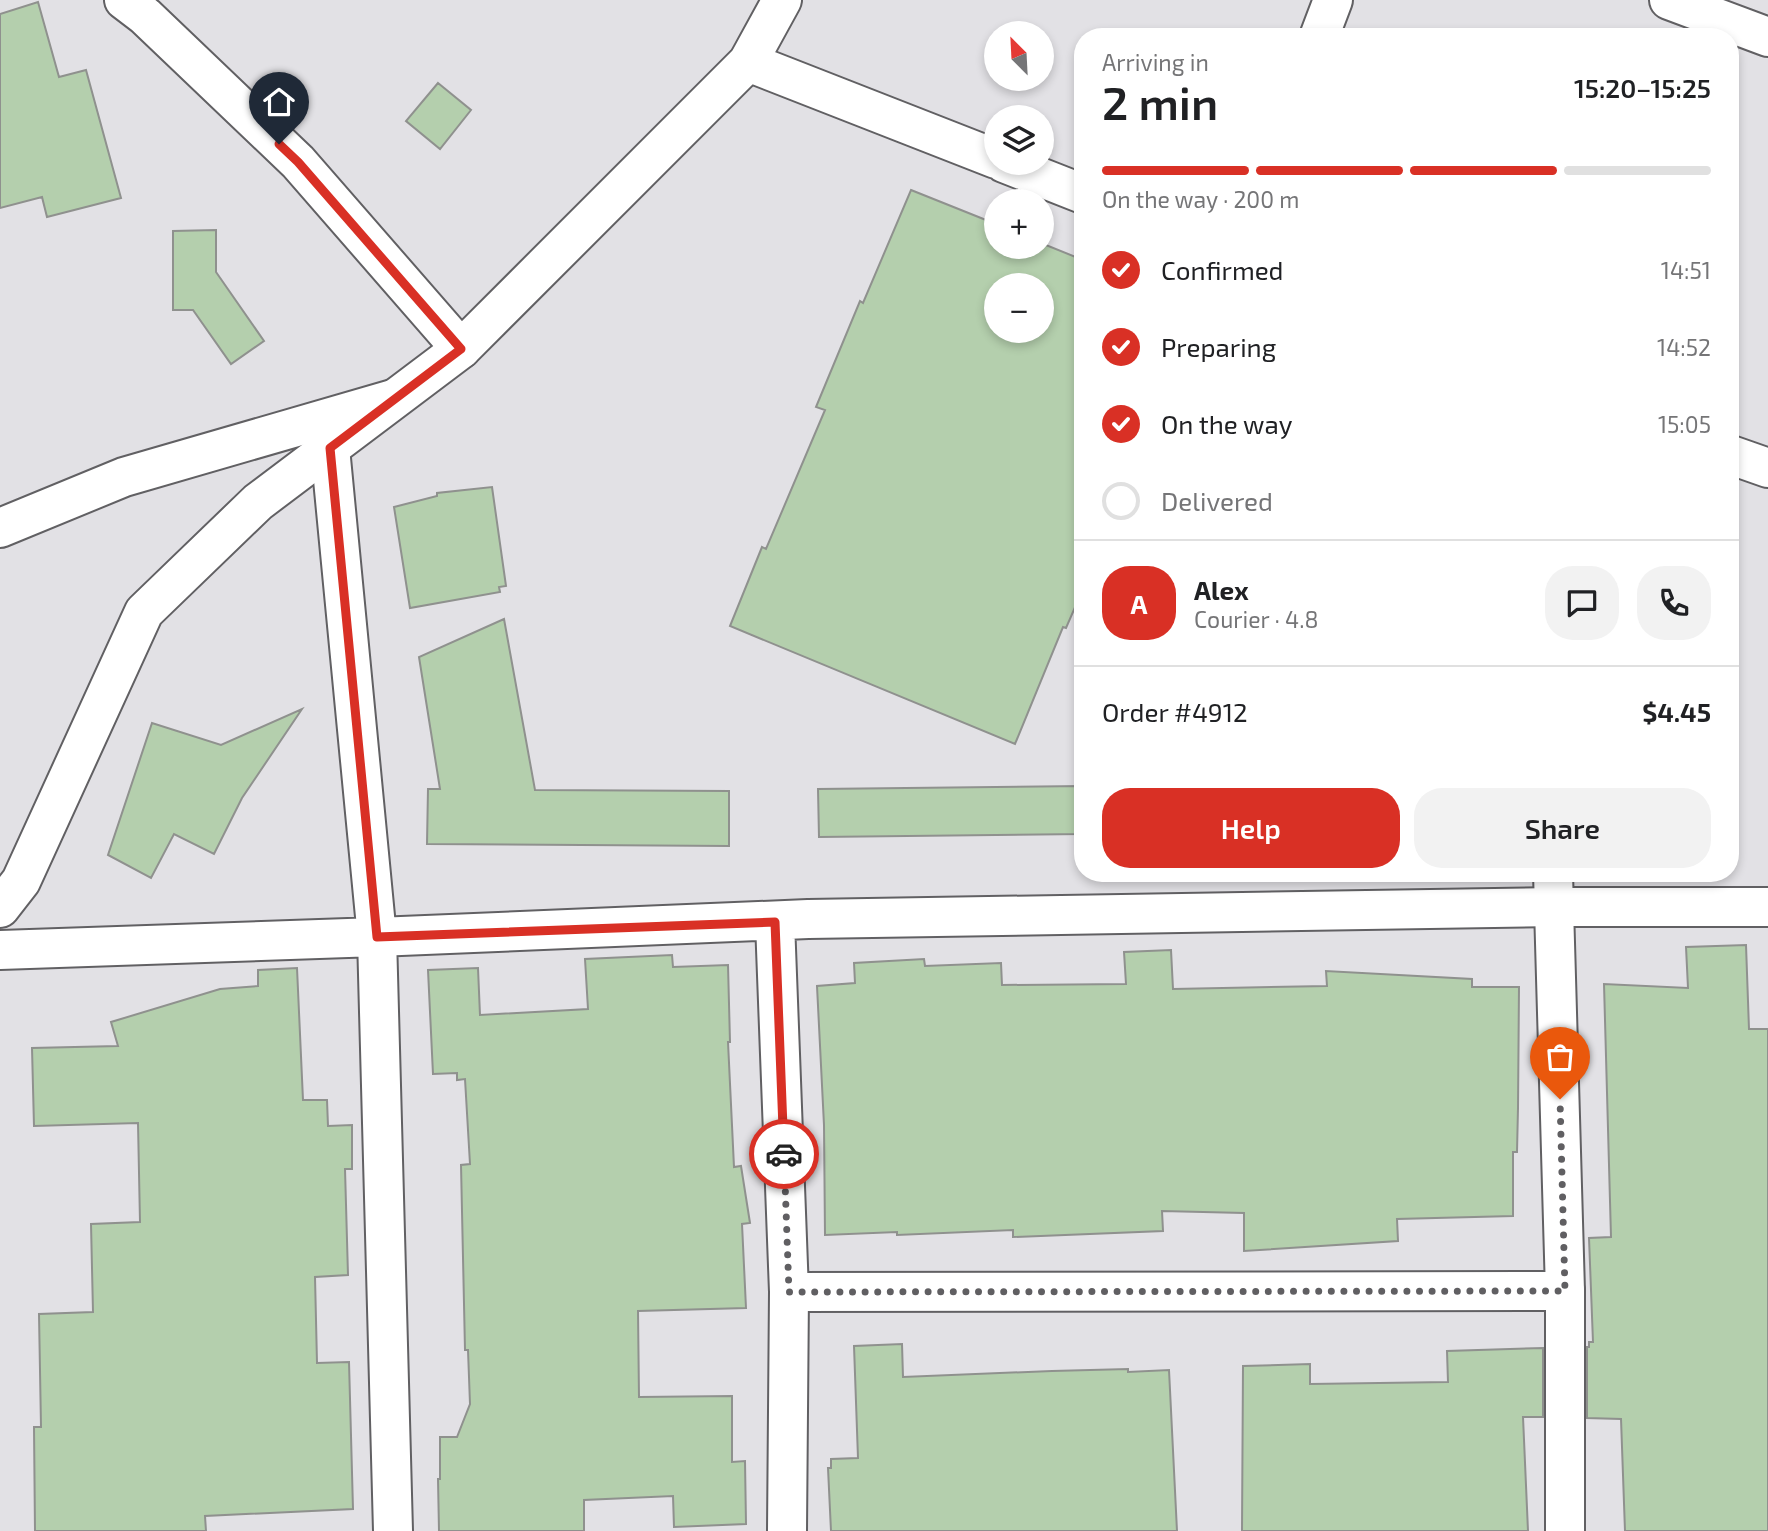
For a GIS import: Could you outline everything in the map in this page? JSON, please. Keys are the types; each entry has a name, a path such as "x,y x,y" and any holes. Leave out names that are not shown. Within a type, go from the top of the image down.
{"street":[{"path":"124,0 145,16 298,162 461,349"},
{"path":"0,908 21,881 144,612 258,502 461,349 748,62 782,0"},
{"path":"1323,28 1334,0"},
{"path":"1670,0 1751,21"},
{"path":"748,62 984,154"},
{"path":"1035,175 1074,190"},
{"path":"0,528 124,477 398,397"},
{"path":"330,448 377,937 393,1531"},
{"path":"1739,457 1768,468"},
{"path":"0,950 1554,890 1768,907"},
{"path":"1554,890 1565,1291 1565,1531"},
{"path":"775,922 789,1292 787,1531"},
{"path":"789,1292 1565,1291"}],"building":[{"path":"38,2 59,77 86,70 121,198 47,217 42,197 0,208 0,14"},
{"path":"438,83 471,110 440,149 406,121"},
{"path":"911,190 984,219 984,259 1054,259 1054,248 1074,256 1074,610 1066,628 1063,627 1015,744 730,626 762,547 766,549 825,410 816,407 860,301 863,303"},
{"path":"216,230 216,272 264,341 231,364 193,310 173,310 173,231"},
{"path":"492,487 506,586 499,587 500,592 410,608 394,507 437,496 437,493"},
{"path":"504,619 535,790 729,791 729,846 427,844 428,789 440,789 419,657"},
{"path":"302,709 242,798 214,854 174,834 151,878 108,855 152,723 221,745"},
{"path":"1074,786 1074,834 819,837 818,789"},
{"path":"1746,945 1749,1029 1768,1029 1768,1531 1625,1531 1621,1419 1587,1418 1587,1347 1589,1342 1593,1342 1589,1238 1611,1237 1604,984 1688,988 1686,947"},
{"path":"1171,950 1173,989 1327,986 1326,971 1472,979 1472,987 1519,987 1517,1152 1513,1152 1513,1216 1397,1219 1398,1241 1244,1251 1244,1213 1162,1211 1163,1231 1013,1237 1013,1230 825,1235 824,1125 817,986 855,983 854,963 924,959 925,966 1001,963 1002,985 1126,984 1124,952"},
{"path":"672,955 673,967 728,965 728,1042 734,1167 741,1166 750,1223 742,1224 746,1308 638,1311 639,1397 732,1396 732,1462 745,1461 746,1524 674,1527 673,1496 584,1500 584,1531 439,1531 440,1437 457,1437 470,1404 468,1350 465,1350 461,1165 470,1164 465,1079 457,1080 457,1073 433,1074 428,970 478,968 480,1015 588,1009 585,959"},
{"path":"297,968 303,1100 327,1100 328,1126 352,1125 352,1169 345,1169 348,1275 315,1277 317,1363 349,1362 353,1509 205,1516 206,1531 35,1531 34,1427 41,1427 39,1314 93,1312 91,1224 140,1222 138,1123 34,1126 32,1048 118,1046 111,1022 220,989 258,986 258,970"},
{"path":"902,1344 903,1377 1169,1370 1177,1531 831,1531 828,1468 831,1468 831,1459 858,1458 854,1346"},
{"path":"1543,1348 1543,1417 1523,1417 1528,1531 1242,1531 1243,1366 1310,1364 1310,1384 1448,1382 1447,1351"}],"way so far":[{"path":"784,1154 789,1292 1565,1291 1560,1099"}],"route":[{"path":"279,144 298,162 461,349 330,448 377,937 775,922 784,1154"}]}
